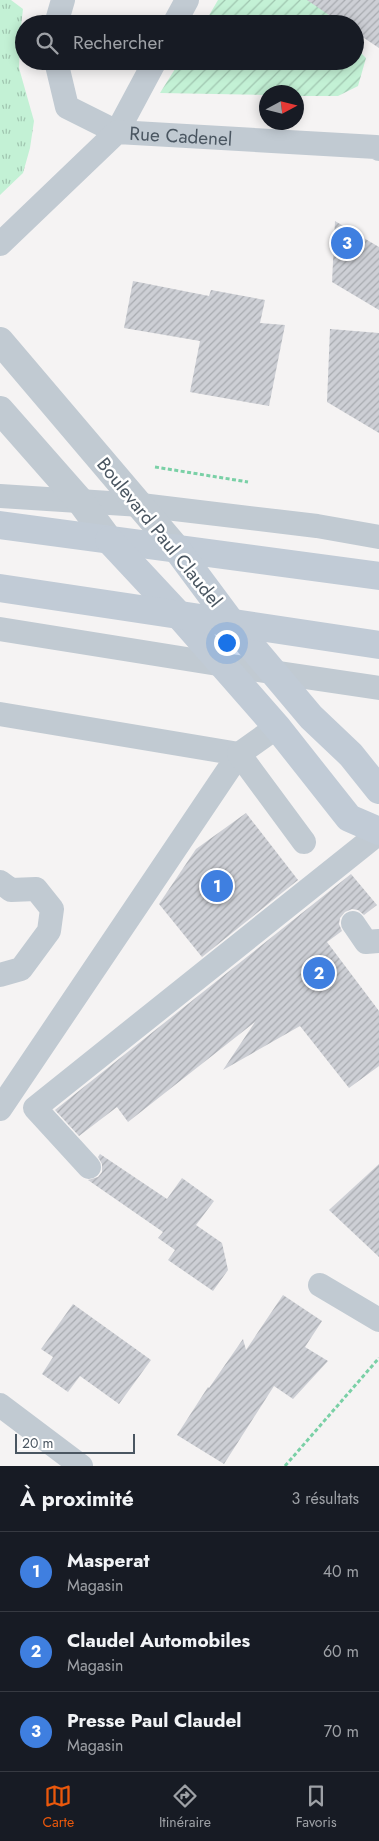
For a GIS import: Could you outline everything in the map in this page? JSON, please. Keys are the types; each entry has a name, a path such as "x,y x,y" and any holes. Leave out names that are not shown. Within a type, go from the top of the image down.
{"street":[{"name":"Boulevard Paul Claudel","path":"0,341 141,505 176,548 231,622 311,717 357,762 379,790"},
{"name":"Boulevard Paul Claudel","path":"0,410 81,502 109,540 224,665 277,727 349,818 379,832"},
{"path":"0,525 379,576"},
{"path":"0,588 379,645"}],"lane":[{"path":"59,15 63,0"},
{"path":"179,15 187,0"},
{"path":"58,70 67,107 117,132 150,70"},
{"name":"Rue Cadenel","path":"0,244 117,132 378,146"},
{"path":"0,496 141,505 317,526 379,537"},
{"path":"0,629 379,688"},
{"path":"0,714 239,754 304,842"},
{"path":"0,1109 239,754 277,727"},
{"path":"89,1167 35,1108 326,885 379,832"},
{"path":"0,882 10,890 36,889 52,909 48,931 21,969 0,975"},
{"path":"353,923 366,942 379,941"},
{"path":"320,1285 379,1320"},
{"path":"0,1405 81,1466"}],"path":[{"path":"285,1466 379,1358"}],"green space":[{"path":"0,0 11,0 23,9 22,15 15,15 15,70 20,70 34,121 30,148 23,173 0,195"},
{"path":"218,0 336,0 328,15 209,15"},
{"path":"174,70 363,70 358,86 338,96 304,96 304,85 259,85 259,95 160,93"}],"building":[{"path":"307,0 379,0 379,48 364,38 364,15 329,15"},
{"path":"335,221 379,247 379,310 332,282"},
{"path":"133,281 209,296 211,290 265,300 260,323 285,325 269,406 190,392 200,341 124,328"},
{"path":"330,329 379,333 379,433 327,402"},
{"path":"246,813 298,880 202,957 159,904 196,849"},
{"path":"351,874 377,905 364,915 358,910 352,909 345,912 340,918 339,924 342,931 327,942 379,1011 379,1066 349,1088 300,1026 223,1070 255,1022 128,1122 117,1107 79,1136 55,1110"},
{"path":"100,1154 167,1199 182,1178 214,1201 196,1225 222,1243 228,1270 213,1291 168,1260 175,1250 158,1238 163,1232 88,1180 98,1177 102,1172 102,1164 98,1157"},
{"path":"379,1164 379,1257 329,1210"},
{"path":"283,1295 322,1321 305,1347 328,1361 293,1399 274,1386 224,1464 177,1435 208,1387 243,1339 246,1350"},
{"path":"73,1304 151,1360 119,1404 80,1376 68,1392 42,1374 53,1357 41,1349"}],"place":[{"name":"Presse Paul Claudel","path":"347,243"},
{"name":"Masperat","path":"217,886"},
{"name":"Claudel Automobiles","path":"319,973"}]}
